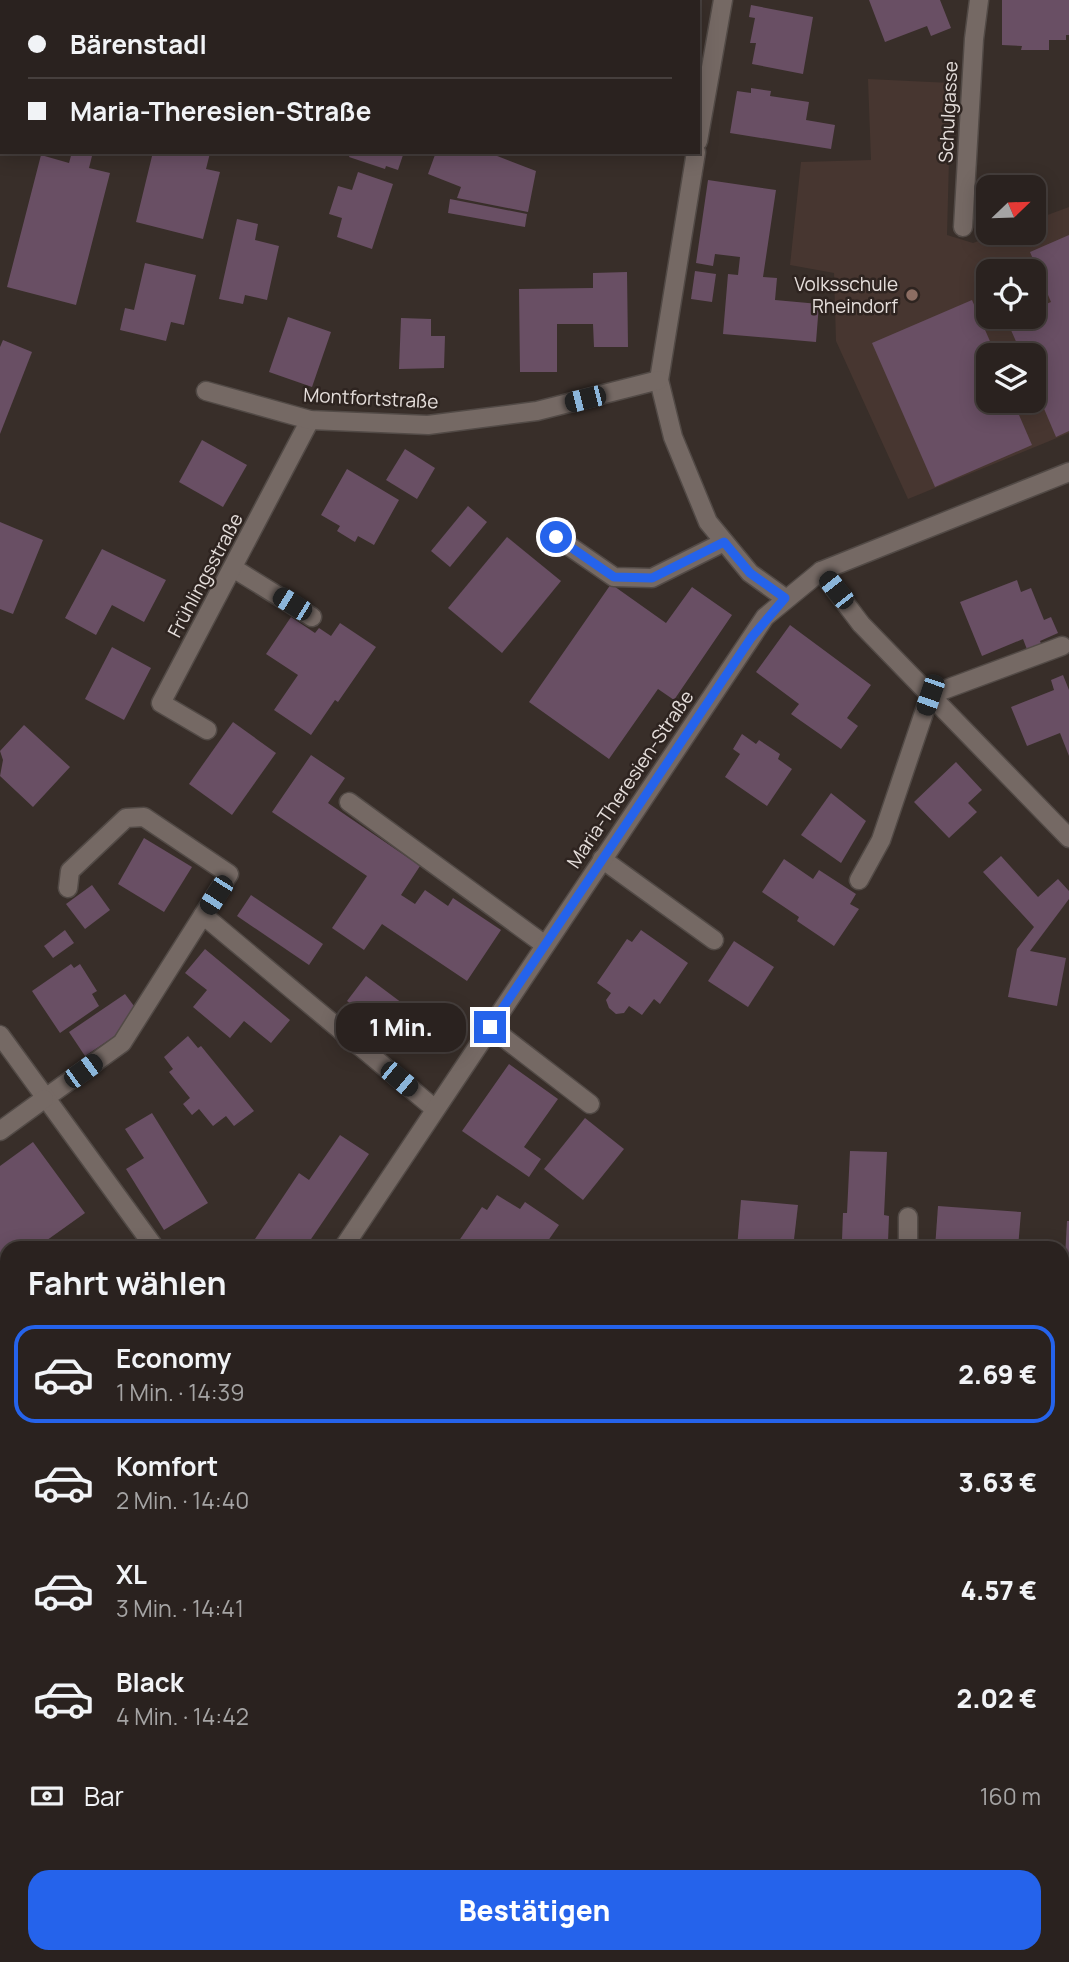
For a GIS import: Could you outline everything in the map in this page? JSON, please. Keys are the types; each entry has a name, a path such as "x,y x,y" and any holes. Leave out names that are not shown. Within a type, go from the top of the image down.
{"street":[{"path":"700,130 723,0"},
{"name":"Schulgasse","path":"963,227 974,38 979,0"},
{"path":"696,154 659,380 678,449 708,522 750,573 785,598"},
{"name":"Montfortstraße","path":"206,391 310,420 428,425 537,411 659,380"},
{"name":"Frühlingsstraße","path":"207,730 161,703 310,420"},
{"name":"Maria-Theresien-Straße","path":"348,1241 751,638 785,598 821,571 1069,471"},
{"path":"556,537 614,577 652,578 724,542"},
{"path":"233,568 312,617"},
{"path":"821,571 861,624 1069,838"},
{"path":"930,695 1062,646"},
{"path":"859,880 881,840 930,695"},
{"path":"349,802 545,945"},
{"path":"0,1131 122,1043 229,874 144,817 126,818 70,871 68,888"},
{"path":"602,859 714,940"},
{"path":"203,915 435,1109"},
{"path":"490,1027 590,1104"},
{"path":"0,1035 150,1241"},
{"path":"908,1217 908,1241"}],"shaded area":[{"name":"Volksschule Rheindorf","path":"868,79 951,83 947,235 976,242 976,245 1046,245 1046,216 1069,207 1069,433 908,499 836,341 834,273 790,265 801,162 871,160"}],"building":[{"path":"869,0 940,0 951,28 931,36 927,26 885,42"},
{"path":"1002,0 1069,0 1069,35 1066,35 1066,40 1049,40 1049,50 1021,50 1022,46 1002,45"},
{"path":"751,5 813,17 803,74 752,64 756,43 750,43 755,18 749,17"},
{"path":"751,88 771,91 770,96 809,102 806,120 835,125 831,149 730,133 737,91 751,93"},
{"path":"71,154 92,154 89,168 110,173 76,305 7,287 41,155 69,163"},
{"path":"153,154 210,154 206,169 220,172 203,239 136,222"},
{"path":"350,154 403,154 398,170 386,166 385,169 349,157"},
{"path":"435,154 492,154 536,171 528,212 457,198 461,187 428,174"},
{"path":"358,172 393,184 372,249 337,237 342,218 329,214 338,186 352,190"},
{"path":"708,180 776,190 763,277 777,278 775,300 819,304 816,342 723,334 728,274 738,275 740,257 715,254 713,266 696,263"},
{"path":"450,199 527,214 525,227 448,213"},
{"path":"237,219 258,224 255,240 279,246 267,300 245,295 243,304 219,299"},
{"path":"1069,235 1069,431 1056,437 1046,413 1046,343 1017,343 1011,329 1046,329 1046,304 1051,302 1046,290 1046,259 1033,259 1030,252"},
{"path":"145,263 196,275 184,325 171,322 166,341 120,330 125,308 134,310"},
{"path":"695,271 716,274 712,302 691,299"},
{"path":"627,272 628,347 594,347 593,324 557,324 557,372 520,372 519,289 593,288 593,273"},
{"name":"Volksschule Rheindorf","path":"972,300 976,309 976,329 985,329 991,343 976,343 976,413 1018,413 1032,445 935,487 872,343"},
{"path":"288,317 331,332 312,387 269,372"},
{"path":"401,318 431,319 431,336 445,336 444,368 399,369"},
{"path":"3,340 32,352 0,434 0,347"},
{"path":"202,440 247,465 223,507 179,482"},
{"path":"405,449 435,468 417,499 386,480"},
{"path":"347,469 399,500 374,545 358,536 355,542 337,531 340,526 321,515"},
{"path":"468,506 487,522 450,567 431,551"},
{"path":"0,522 43,540 13,614 0,609"},
{"path":"507,537 561,581 502,653 448,608"},
{"path":"102,549 166,580 144,622 112,605 96,635 65,618"},
{"path":"1017,580 1021,592 1031,588 1044,620 1051,617 1058,633 1040,641 1042,646 1028,652 1023,639 982,656 960,602"},
{"path":"611,584 666,623 692,587 732,615 674,700 658,689 609,759 529,702"},
{"path":"291,617 315,633 319,628 331,636 340,623 376,647 338,702 335,700 311,735 274,710 298,675 266,654"},
{"path":"790,625 871,685 847,718 858,726 841,749 791,714 799,704 756,672"},
{"path":"112,647 151,668 124,720 85,699"},
{"path":"1063,675 1069,690 1069,756 1060,733 1027,746 1011,707 1054,690 1051,680"},
{"path":"233,722 276,753 232,815 189,784"},
{"path":"24,725 70,767 33,807 0,776 3,760 0,751"},
{"path":"742,734 756,744 759,740 780,754 778,759 792,769 767,806 725,777 740,754 733,749"},
{"path":"311,755 345,778 328,803 420,866 401,895 415,904 425,890 448,906 453,898 501,930 467,981 382,924 364,950 332,928 367,876 272,812"},
{"path":"956,762 982,790 968,803 977,812 949,838 914,802"},
{"path":"831,793 866,821 841,863 801,835"},
{"path":"144,838 192,867 164,912 118,884"},
{"path":"1001,856 1038,897 1058,879 1069,891 1069,899 1030,951 1066,958 1057,1006 1008,997 1017,949 1034,927 983,872"},
{"path":"784,859 813,879 819,870 856,894 850,904 859,909 834,946 797,921 799,917 762,892"},
{"path":"92,885 110,910 85,929 66,904"},
{"path":"251,895 323,944 309,965 237,916"},
{"path":"65,930 74,943 53,958 44,946"},
{"path":"641,930 688,963 660,1004 654,999 642,1015 629,1006 624,1013 616,1014 609,1008 606,1000 611,993 597,983 627,939 632,942"},
{"path":"734,941 774,967 748,1007 708,981"},
{"path":"205,949 290,1020 271,1043 244,1021 230,1038 193,1007 207,990 185,973"},
{"path":"71,964 74,968 80,964 97,991 92,994 99,1006 60,1033 32,991"},
{"path":"366,976 426,1021 411,1041 392,1027 382,1040 358,1022 363,1013 347,1001"},
{"path":"125,994 134,1006 115,1036 85,1056 69,1032"},
{"path":"188,1036 198,1048 201,1046 254,1111 234,1126 226,1116 213,1126 199,1109 192,1115 183,1104 190,1098 169,1072 173,1069 164,1057"},
{"path":"509,1064 558,1099 524,1147 541,1159 529,1177 462,1131"},
{"path":"152,1113 208,1203 164,1230 126,1169 144,1158 125,1129"},
{"path":"585,1118 624,1149 583,1200 544,1169"},
{"path":"340,1135 369,1154 310,1241 254,1241 299,1173 309,1180"},
{"path":"33,1142 85,1213 46,1241 0,1241 0,1166"},
{"path":"850,1151 887,1152 884,1215 889,1216 888,1241 842,1240 843,1213 847,1213"},
{"path":"497,1195 520,1209 525,1202 559,1225 548,1241 459,1241 482,1207 487,1210"},
{"path":"741,1200 798,1205 794,1241 738,1241"},
{"path":"938,1206 1021,1212 1019,1241 936,1241"},
{"path":"1067,1221 1069,1221 1069,1241 1066,1241"}],"place":[{"name":"Volksschule Rheindorf","path":"912,295"}],"route":[{"path":"490,1027 765,617 785,598 750,573 724,542 652,578 614,577 556,537"}]}
